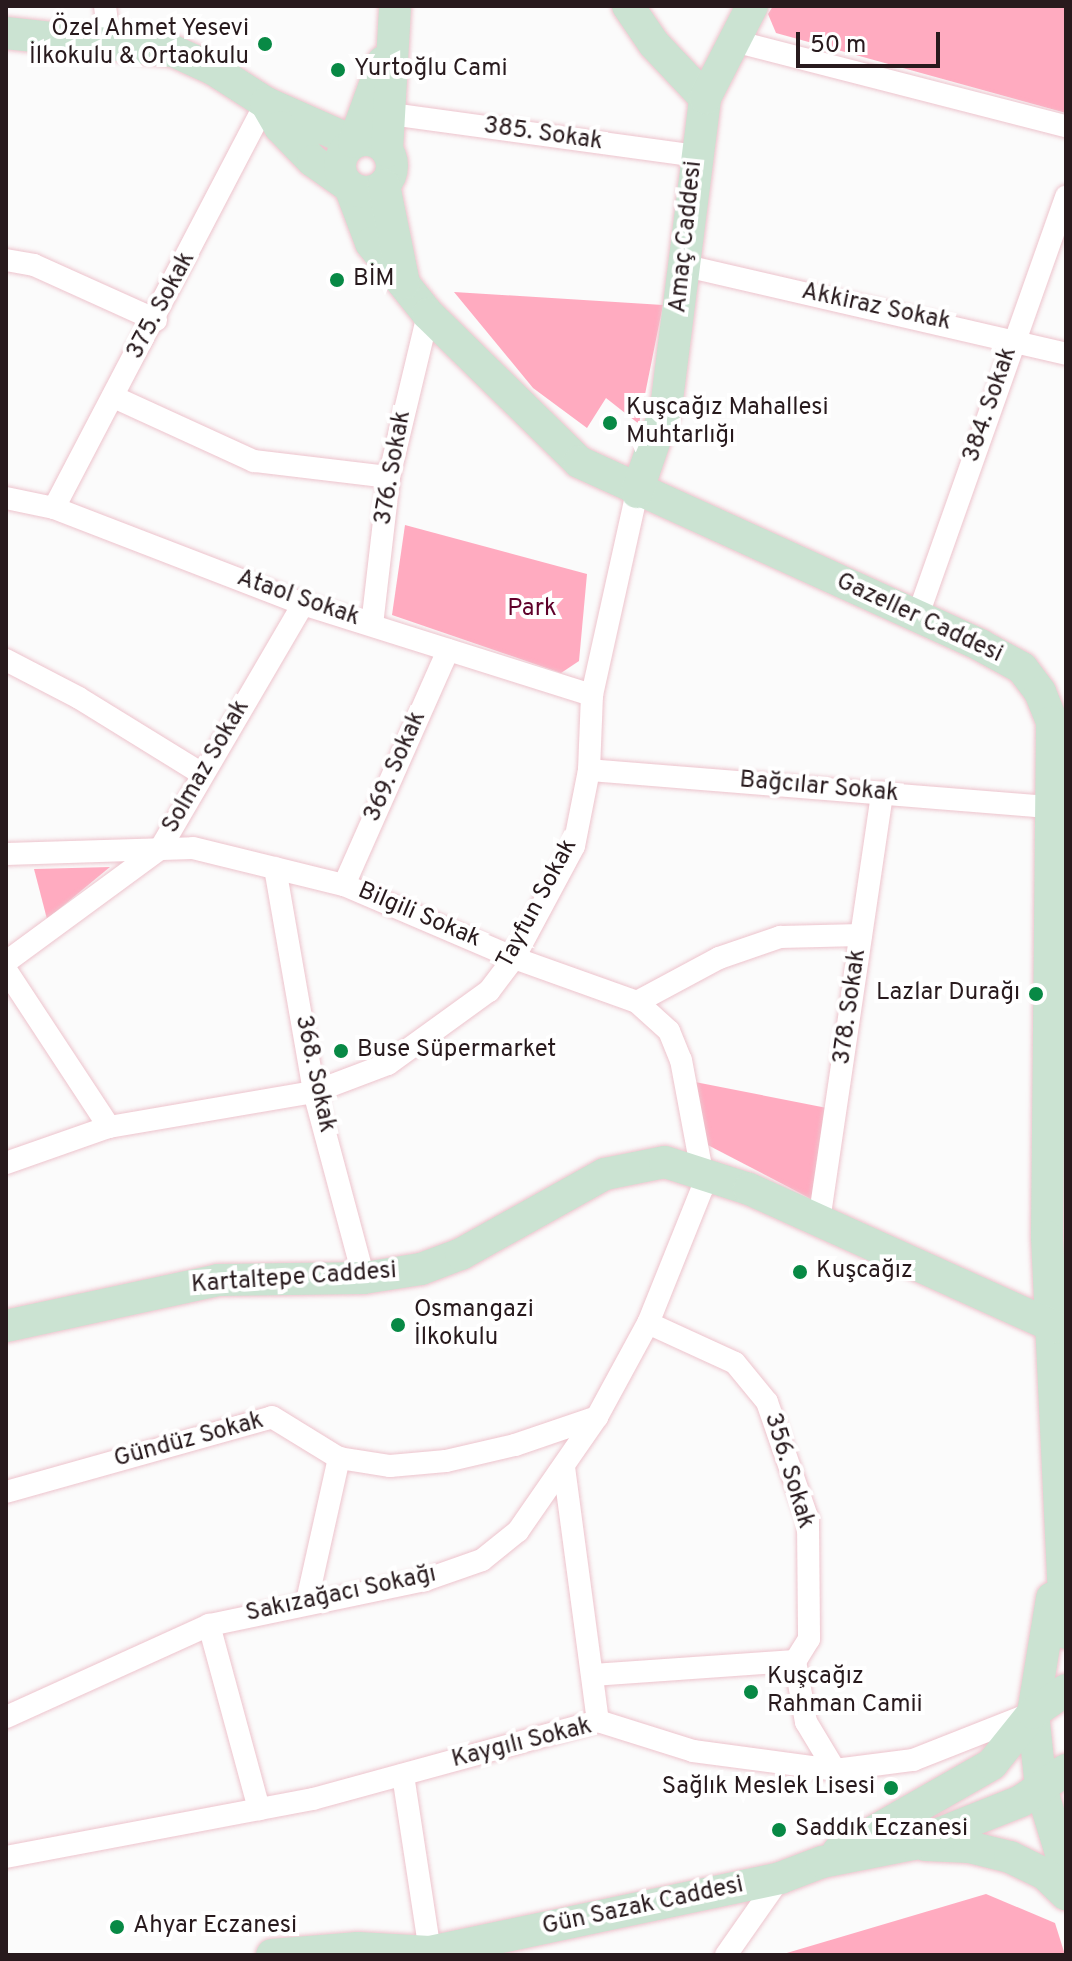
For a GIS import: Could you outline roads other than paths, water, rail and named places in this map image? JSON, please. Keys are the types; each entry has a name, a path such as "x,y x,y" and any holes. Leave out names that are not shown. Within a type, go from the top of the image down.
{"main road":[{"path":"628,6 654,44 705,98"},
{"name":"Amaç Caddesi","path":"637,492 666,408 705,98 752,6"},
{"path":"266,103 280,127 313,161 350,187 367,192 384,185 392,165 387,151 393,21"},
{"path":"350,187 340,163 354,142 393,21"},
{"path":"6,33 109,40 173,51 213,69 266,103 354,142 376,142 387,151"},
{"name":"Gazeller Caddesi","path":"384,185 405,286"},
{"name":"Gazeller Caddesi","path":"350,187 371,243 428,314 579,462 637,492 918,615 1022,668 1059,720 1050,807 1059,1002 1047,1237 1060,1331 1066,1633"},
{"name":"Kartaltepe Caddesi","path":"6,1326 218,1280 364,1278 421,1269 461,1254 573,1189 635,1164 665,1162 702,1172 819,1221 1060,1331"},
{"name":"Gazeller Caddesi","path":"1063,1557 1033,1713 1054,1779 1066,1870"},
{"name":"Gün Sazak Caddesi","path":"272,1955 358,1948 430,1952 780,1878 822,1862 992,1764 1033,1713 1066,1690"},
{"name":"Gün Sazak Caddesi","path":"822,1862 913,1844 1021,1801 1054,1779"},
{"path":"913,1844 969,1847 1010,1857 1045,1874 1066,1894"}],"street":[{"path":"105,6 109,40"},
{"path":"734,41 1066,126"},
{"name":"375. Sokak","path":"54,508 156,320 266,103"},
{"name":"385. Sokak","path":"391,114 696,156"},
{"name":"384. Sokak","path":"918,615 1066,196"},
{"path":"6,260 34,265 156,320"},
{"name":"Akkiraz Sokak","path":"686,266 1014,339 1066,354"},
{"name":"376. Sokak","path":"372,625 389,477 428,314"},
{"path":"114,397 254,461 389,477"},
{"name":"Tayfun Sokak","path":"6,1163 109,1127 314,1092 388,1064 489,991 514,958 574,846 589,770 592,695 637,492"},
{"name":"Ataol Sokak","path":"6,499 54,508 303,604 592,695"},
{"name":"Solmaz Sokak","path":"6,962 160,849 303,604"},
{"name":"369. Sokak","path":"344,885 448,650"},
{"path":"6,660 79,698 202,774"},
{"name":"Bağcılar Sokak","path":"589,770 1050,807"},
{"name":"378. Sokak","path":"819,1221 882,793"},
{"name":"Bilgili Sokak","path":"6,854 193,848 344,885 514,958 637,1002 669,1031 681,1060 702,1172"},
{"name":"368. Sokak","path":"275,868 314,1092 364,1278"},
{"path":"637,1002 719,958 780,937 861,935"},
{"path":"6,970 109,1127"},
{"name":"Sakızağacı Sokağı","path":"6,1717 209,1625 307,1601 425,1580 482,1560 518,1531 597,1417 648,1323 702,1189 702,1172"},
{"name":"356. Sokak","path":"648,1323 735,1363 767,1402 808,1520 809,1639 795,1661"},
{"name":"Gündüz Sokak","path":"6,1492 272,1417 339,1458 390,1466 446,1461 515,1445 597,1417"},
{"path":"307,1601 339,1458"},
{"path":"564,1467 598,1721"},
{"path":"209,1625 259,1809"},
{"path":"593,1675 795,1661 806,1722 835,1770"},
{"name":"Kaygılı Sokak","path":"6,1857 259,1809 403,1775 598,1721 693,1751 835,1770 913,1760 1033,1713"},
{"path":"403,1775 430,1952"},
{"path":"726,1955 780,1878"}],"place":[{"name":"Özel Ahmet Yesevi İlkokulu & Ortaokulu","path":"265,44"},
{"name":"Yurtoğlu Cami","path":"338,70"},
{"name":"BİM","path":"337,280"},
{"name":"Kuşcağız Mahallesi Muhtarlığı","path":"610,423"},
{"name":"Lazlar Durağı","path":"1036,994"},
{"name":"Buse Süpermarket","path":"341,1051"},
{"name":"Kuşcağız","path":"800,1272"},
{"name":"Osmangazi İlkokulu","path":"398,1325"},
{"name":"Kuşcağız Rahman Camii","path":"751,1692"},
{"name":"Sağlık Meslek Lisesi","path":"891,1788"},
{"name":"Saddık Eczanesi","path":"779,1830"},
{"name":"Ahyar Eczanesi","path":"117,1927"}],"park label":[{"name":"Park","path":"532,610"}]}
